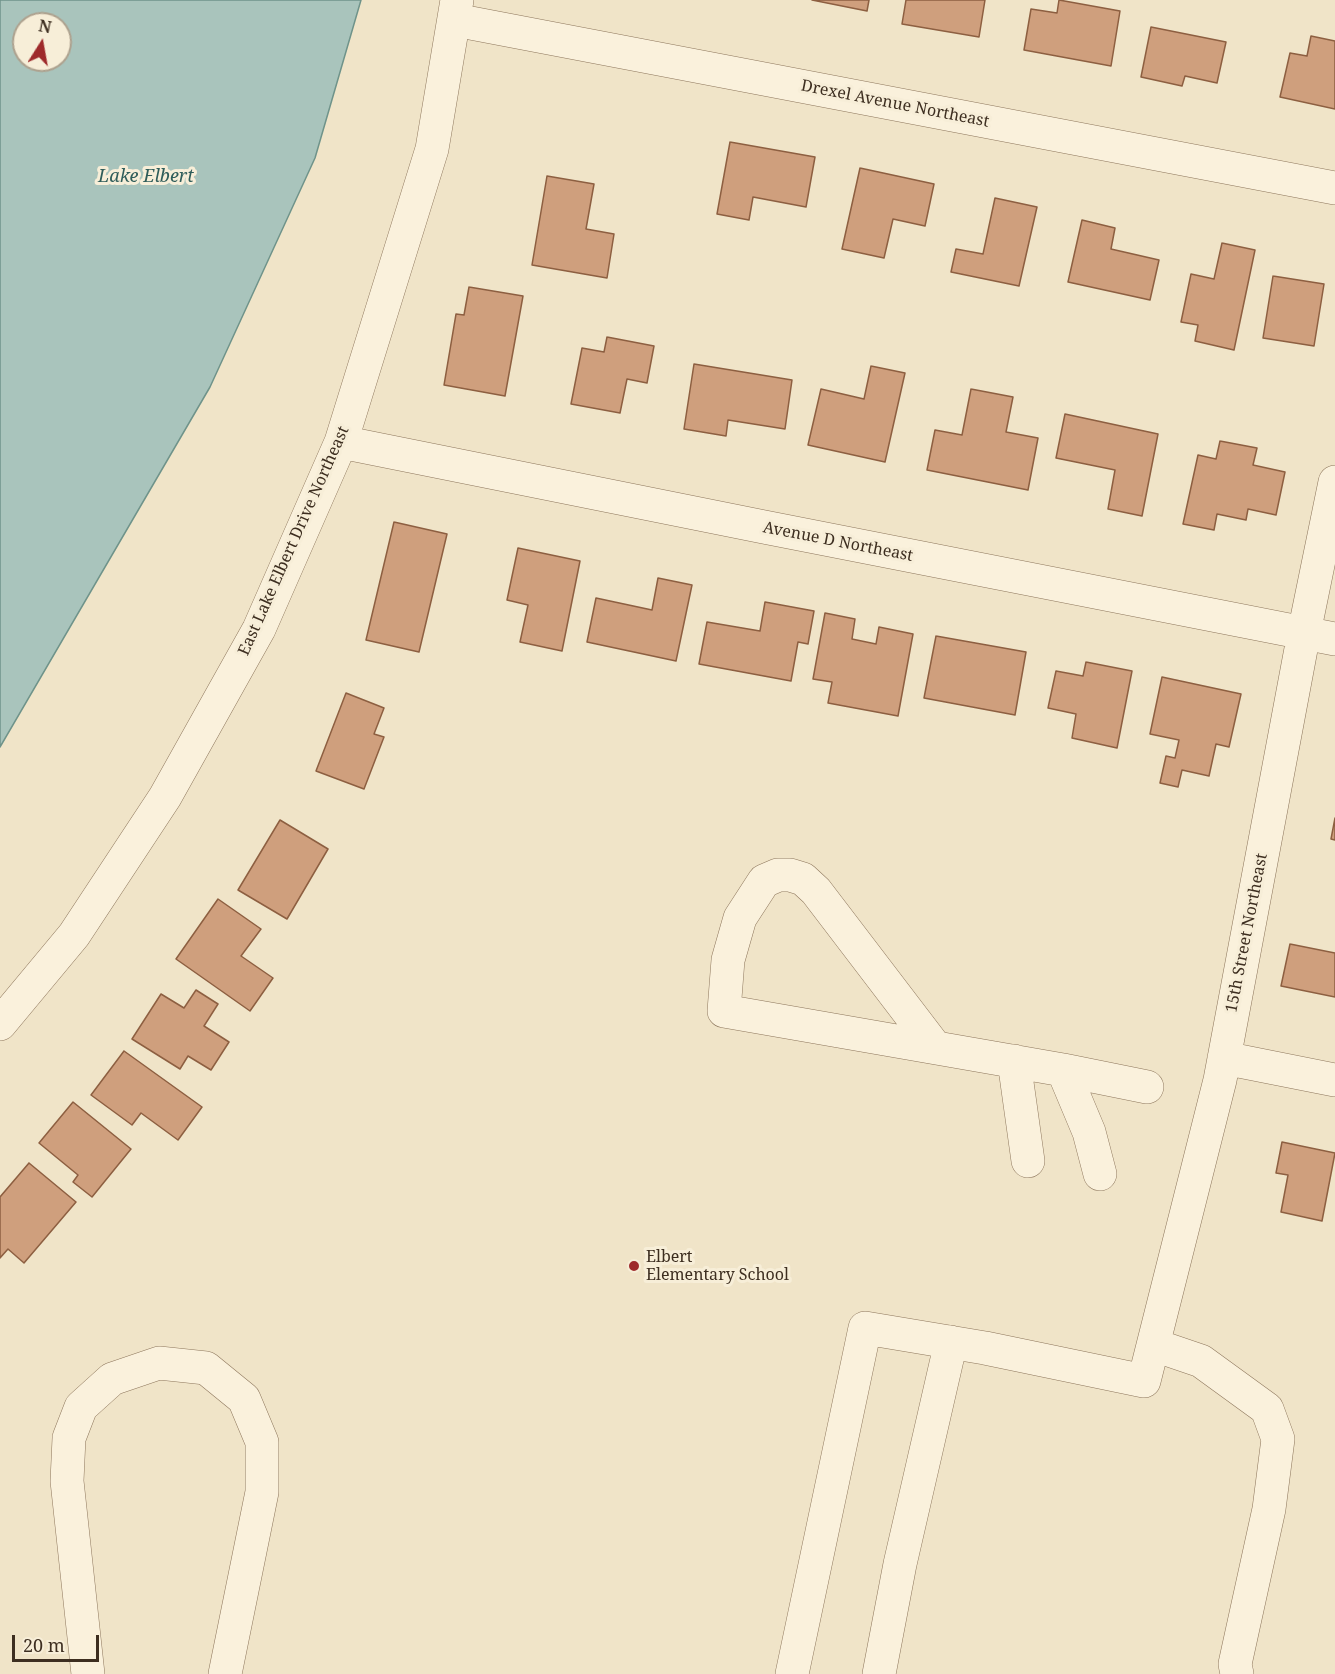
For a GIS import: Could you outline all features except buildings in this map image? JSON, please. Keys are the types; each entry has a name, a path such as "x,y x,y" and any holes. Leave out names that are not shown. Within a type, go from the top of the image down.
{"street":[{"name":"Drexel Avenue Northeast","path":"456,10 1335,188"},
{"name":"East Lake Elbert Drive Northeast","path":"0,1024 74,935 165,796 259,629 341,442 432,149 456,10"},
{"name":"Avenue D Northeast","path":"341,442 1319,636"},
{"name":"15th Street Northeast","path":"951,1342 1144,1382 1224,1058 1319,636 1335,482"},
{"path":"935,1047 816,891 803,879 790,875 778,875 764,881 740,918 728,960 724,1011 1014,1061 1147,1087"},
{"path":"1224,1058 1335,1080"},
{"path":"1014,1061 1028,1161"},
{"path":"1063,1070 1089,1132 1100,1174"},
{"path":"792,1674 865,1328 951,1342 900,1564 879,1674"},
{"path":"1154,1346 1201,1361 1267,1409 1278,1439 1269,1509 1234,1664 1237,1674"},
{"path":"88,1674 67,1481 69,1438 81,1407 112,1379 159,1363 206,1368 244,1399 262,1442 262,1492 225,1674"}],"water":[{"name":"Lake Elbert","path":"0,0 361,0 315,158 210,387 0,747"}],"place":[{"name":"Elbert Elementary School","path":"634,1266"}]}
